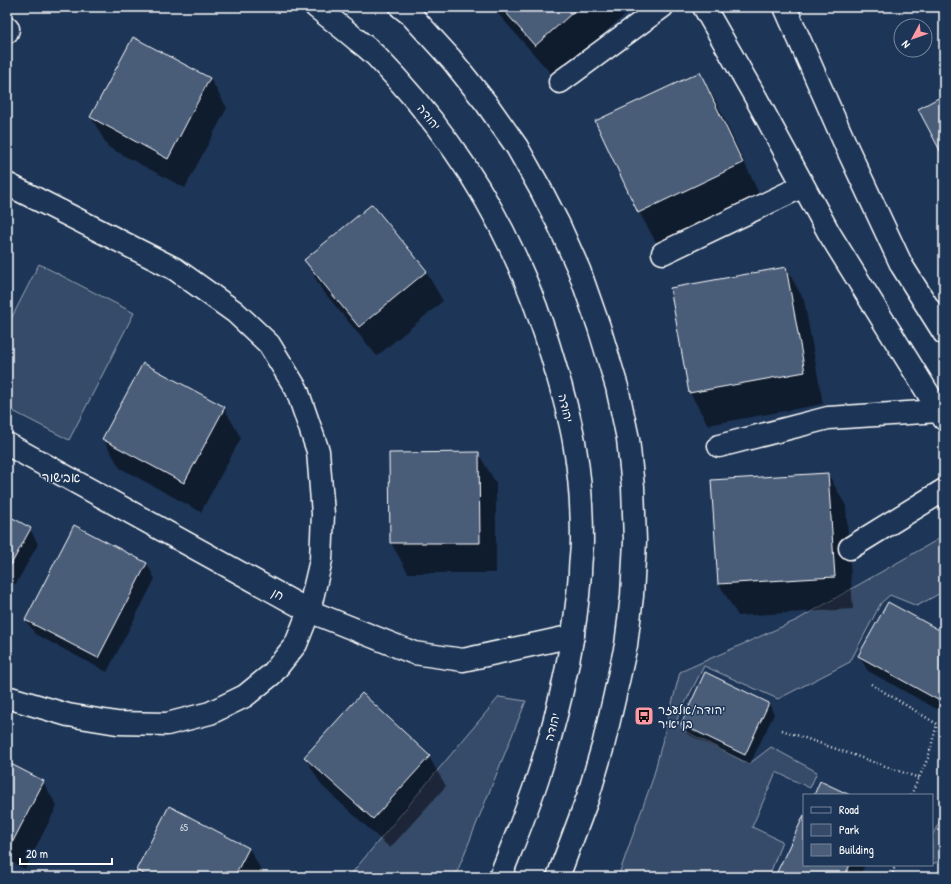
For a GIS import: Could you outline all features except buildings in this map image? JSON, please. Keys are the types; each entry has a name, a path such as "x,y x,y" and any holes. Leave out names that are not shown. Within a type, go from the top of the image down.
{"street":[{"name":"יהודה","path":"316,7 374,54 410,93 443,135 471,176 494,215 511,248 529,290 548,344 565,400 575,447 580,491 582,540 573,636 550,739 537,779 500,877"},
{"path":"401,7 411,15 486,102 517,147 541,190 559,225 579,270 599,327 617,387 628,439 633,487 635,541 632,596 626,644 603,746 588,797 558,877"},
{"path":"560,82 662,7"},
{"path":"704,7 756,98 829,234 942,412 828,418 719,446"},
{"path":"785,7 844,141 902,266 944,333"},
{"path":"7,28 7,32"},
{"path":"7,184 175,270 235,312 269,344 297,390 318,451 323,514 321,560 309,611 296,644 272,674 244,696 210,713 167,724 117,723 68,715 7,697"},
{"path":"663,253 803,186"},
{"name":"חן","path":"7,444 309,611 414,653 463,660 573,636"},
{"path":"850,548 944,490"}],"path":[{"path":"871,684 936,724 928,758 911,794"},
{"path":"782,730 919,778"},
{"path":"892,877 895,866"},
{"path":"933,877 944,873"}],"green space":[{"path":"39,264 134,313 69,440 7,408 7,327"},
{"path":"944,536 944,591 917,606 890,595 881,603 850,662 778,699 704,666 677,719 683,730 749,764 771,747 817,772 810,788 776,772 752,827 782,841 769,877 618,877 653,778 680,672 797,620"},
{"path":"499,697 526,701 455,877 319,877 351,874"},
{"path":"944,813 944,854 940,861 933,864 933,834"}],"place":[{"name":"יהודה/אלעזר בן יאיר","path":"644,716"}],"district":[{"name":"אבישור","path":"61,477"}]}
